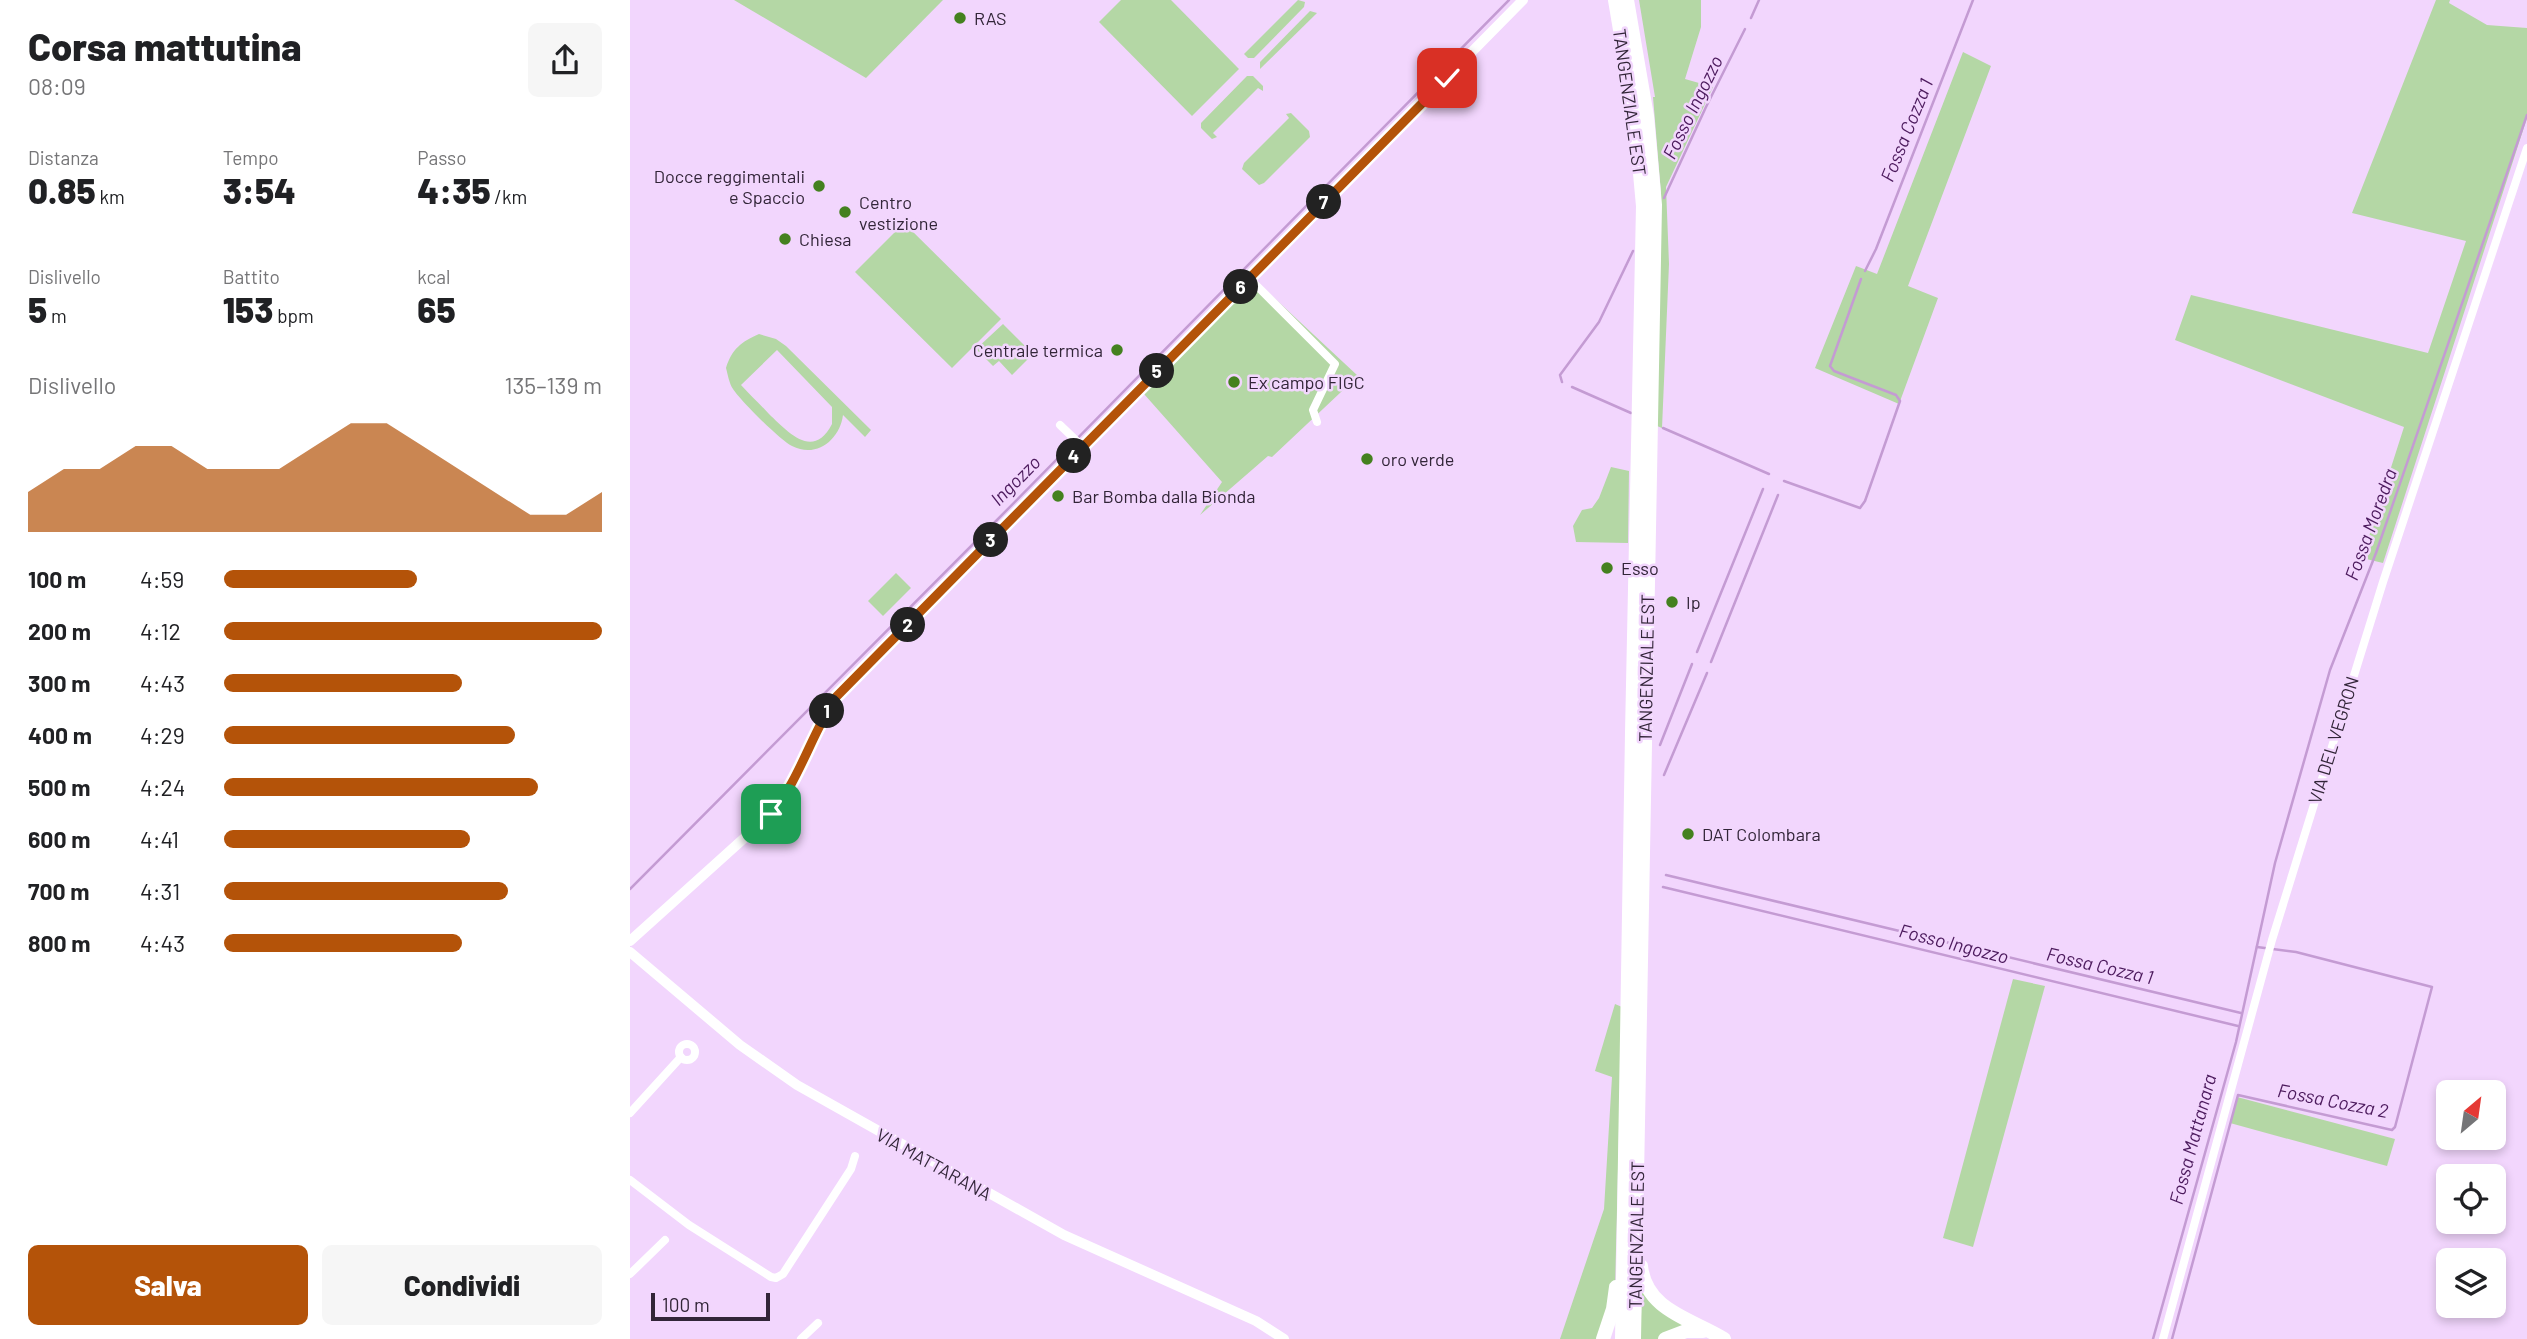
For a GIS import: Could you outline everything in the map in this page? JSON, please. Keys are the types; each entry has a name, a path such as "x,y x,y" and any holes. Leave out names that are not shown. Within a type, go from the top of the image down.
{"highway":[{"name":"TANGENZIALE EST","path":"1615,0 1636,119 1643,206 1622,1339"},
{"name":"TANGENZIALE EST","path":"1627,0 1647,116 1655,205 1634,1339"},
{"path":"1637,1206 1642,1278 1663,1307 1724,1339"},
{"path":"1603,1339 1613,1309 1624,1230"},
{"path":"1665,1339 1686,1331 1709,1332"}],"street":[{"path":"631,947 771,814 787,795 816,731 836,697 1523,0"},
{"name":"VIA DEL VEGRON","path":"2163,1339 2269,949 2383,582 2527,148"},
{"path":"1249,278 1335,364 1314,410 1317,422"},
{"path":"1060,425 1082,446"},
{"name":"VIA MATTARANA","path":"631,947 641,961 740,1045 822,1101 1065,1235 1256,1321 1284,1339"},
{"name":"VIA MATTARANA","path":"630,958 641,961"},
{"path":"630,1114 681,1057"},
{"path":"630,1180 691,1226 776,1278 783,1274 844,1181 855,1156"},
{"path":"630,1274 665,1240"},
{"name":"VIA MATTARANA","path":"1256,1321 1275,1339"},
{"path":"801,1339 818,1323"}],"green space":[{"path":"734,0 943,0 866,78"},
{"path":"1121,0 1171,0 1239,69 1192,116 1099,22"},
{"path":"1298,0 1305,2 1304,7 1254,58 1248,58 1244,54"},
{"path":"1639,0 1701,0 1701,27 1685,79 1713,87 1666,187 1669,264 1662,428 1657,426 1661,193 1655,97"},
{"path":"2436,0 2450,0 2449,3 2487,25 2527,28 2527,118 2383,563 2362,558 2404,427 2175,340 2191,295 2428,353 2466,241 2352,213"},
{"path":"1310,11 1317,13 1260,69 1260,62"},
{"path":"1963,52 1991,66 1908,286 1938,298 1899,404 1815,368 1856,266 1877,274"},
{"path":"1247,76 1253,76 1263,86 1263,91 1258,88 1213,133 1217,137 1212,139 1201,128 1201,123"},
{"path":"1291,113 1309,131 1310,137 1259,185 1242,169 1244,163 1289,118 1286,114"},
{"path":"904,223 1001,319 952,368 855,272"},
{"path":"1249,278 1256,281 1358,376 1272,457 1268,456 1200,515 1222,482 1144,394"},
{"path":"1003,324 1033,354 1012,375 999,361 993,366 976,349"},
{"path":"759,334 776,339 786,346 871,430 865,437 843,415 832,439 810,450 792,446 770,429 733,389 726,368 738,347","holes":["777,350 832,407 832,424 825,435 808,442 784,428 741,385"]},
{"path":"1611,467 1629,471 1628,543 1576,542 1573,526 1582,510 1592,508 1599,498"},
{"path":"896,573 911,588 883,616 868,601"},
{"path":"2013,979 2045,986 1973,1247 1943,1238"},
{"path":"1615,1004 1622,1007 1615,1290 1601,1339 1560,1339 1604,1209 1612,1077 1595,1071"},
{"path":"2237,1097 2395,1139 2387,1166 2230,1123"},
{"path":"1642,1293 1646,1293 1683,1325 1658,1339 1640,1339"}],"waterway":[{"name":"Ingozzo","path":"630,889 1509,0"},
{"name":"Fosso Ingozzo","path":"1751,18 1759,0"},
{"name":"Fossa Cozza 1","path":"1865,271 1973,0"},
{"name":"Fosso Ingozzo","path":"1664,198 1745,29"},
{"name":"Fossa Moredra","path":"2153,1339 2236,1042 2275,863 2330,670 2376,553 2527,115"},
{"name":"Fosso Ingozzo","path":"1562,382 1560,375 1599,322 1633,251"},
{"name":"Fossa Cozza 1","path":"1784,481 1860,508 1865,501 1900,401 1896,395 1834,371 1830,366 1861,279"},
{"name":"Fosso Ingozzo","path":"1572,387 1631,413"},
{"name":"Fosso Ingozzo","path":"1663,428 1769,474"},
{"name":"Fosso Ingozzo","path":"1697,652 1763,489"},
{"name":"Fossa Cozza 1","path":"1711,662 1778,495"},
{"name":"Fosso Ingozzo","path":"1660,745 1692,664"},
{"name":"Fossa Cozza 1","path":"1664,775 1707,673"},
{"name":"Fossa Cozza 1","path":"1666,875 2241,1013"},
{"name":"Fosso Ingozzo","path":"1663,887 2238,1026"},
{"name":"Fossa Cozza 2","path":"2172,1339 2238,1095 2392,1130 2432,987 2296,952 2257,947"}],"place":[{"name":"RAS","path":"960,18"},
{"name":"Docce reggimentali e Spaccio","path":"819,186"},
{"name":"Centro vestizione","path":"845,212"},
{"name":"Chiesa","path":"785,239"},
{"name":"Centrale termica","path":"1117,350"},
{"name":"Ex campo FIGC","path":"1234,382"},
{"name":"oro verde","path":"1367,459"},
{"name":"Bar Bomba dalla Bionda","path":"1058,496"},
{"name":"Esso","path":"1607,568"},
{"name":"Ip","path":"1672,602"},
{"name":"DAT Colombara","path":"1688,834"}],"route":[{"path":"771,814 787,795 816,731 836,697 1447,78"}],"water label":[{"name":"Fossa Mattanara","path":"2192,1139"}]}
